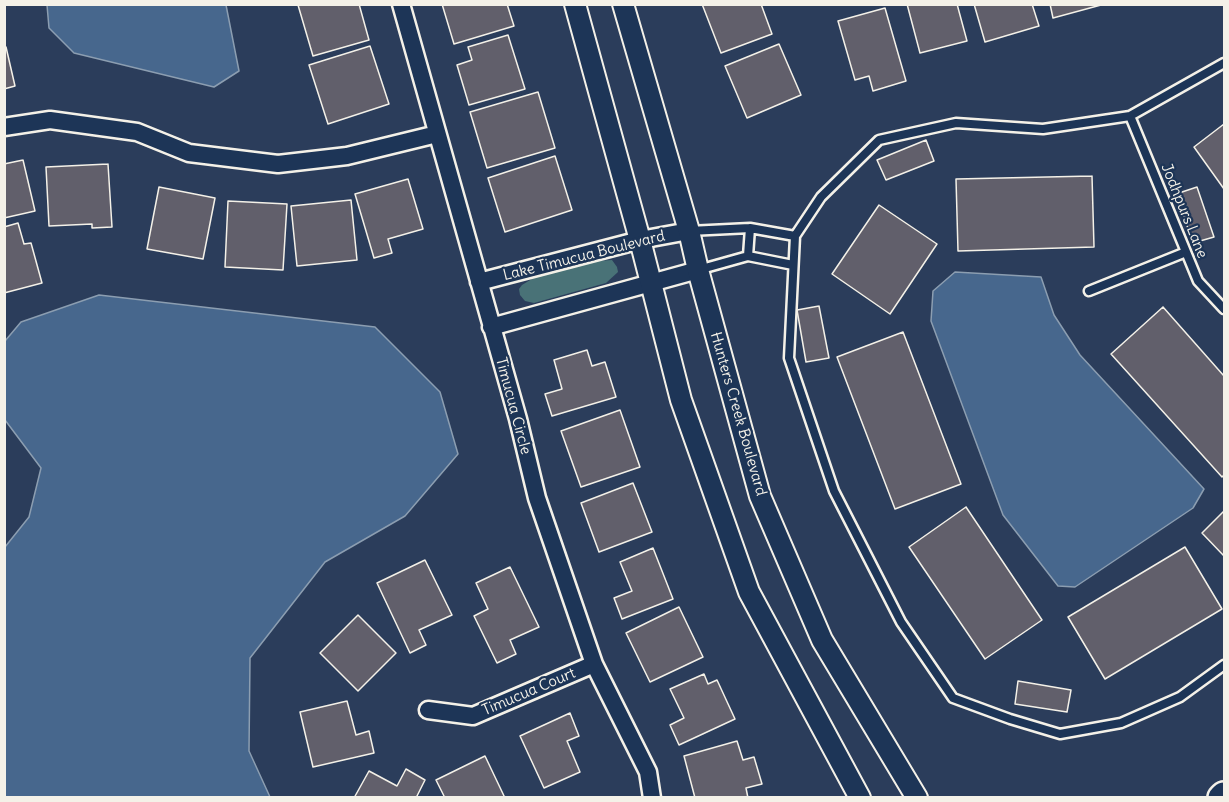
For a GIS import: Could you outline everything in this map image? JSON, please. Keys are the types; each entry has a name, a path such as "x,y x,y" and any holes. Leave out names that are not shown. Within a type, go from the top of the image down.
{"street":[{"name":"Timucua Circle","path":"401,4 492,327 537,498 594,664 648,772 652,798"},
{"path":"575,4 681,400 749,592 861,798"},
{"name":"Hunters Creek Boulevard","path":"623,4 689,231 760,496 822,640 917,798"},
{"path":"4,127 50,120 126,130 137,132 189,153 278,164 347,156 437,134"},
{"name":"Lake Timucua Boulevard","path":"479,282 640,240 689,231"},
{"path":"492,327 698,270"},
{"name":"Timucua Court","path":"428,710 473,716 594,664"}],"lane":[{"path":"1224,63 1130,116 1043,129 956,123 879,140 821,197 795,236 789,358 834,491 901,622 953,698 1060,734 1121,723 1179,697 1224,665"},
{"name":"Jodhpurs Lane","path":"1130,116 1198,281 1224,309"},
{"path":"748,256 750,228"},
{"path":"689,231 750,228 795,236"},
{"path":"1089,291 1186,252"},
{"path":"698,270 748,256 793,265"}],"green space":[{"path":"612,260 618,272 606,283 534,303 525,301 520,295 519,289 522,285 535,277 597,261"}],"water":[{"path":"47,5 226,5 239,71 214,87 74,53 49,28"},
{"path":"955,272 1041,277 1054,315 1080,355 1204,489 1193,508 1075,587 1058,586 1003,515 931,321 933,291"},
{"path":"99,295 375,327 440,392 458,454 405,516 325,562 250,658 249,751 270,797 5,797 5,547 29,517 41,468 5,420 5,341 21,322"}],"building":[{"path":"359,4 369,40 313,56 298,5"},
{"path":"442,4 507,4 514,26 454,44"},
{"path":"702,4 761,4 772,34 721,53"},
{"path":"907,4 957,4 967,41 920,53"},
{"path":"974,4 1032,4 1039,26 985,42"},
{"path":"1050,4 1101,4 1101,5 1053,18"},
{"path":"885,8 906,81 873,91 869,76 855,80 838,21"},
{"path":"508,35 525,89 469,105 457,65 472,60 468,47"},
{"path":"779,44 801,95 747,118 725,66"},
{"path":"370,46 389,104 328,124 309,65"},
{"path":"6,47 15,86 4,89 4,48"},
{"path":"538,92 555,148 487,168 470,112"},
{"path":"1224,124 1224,189 1194,147"},
{"path":"926,140 934,161 886,180 877,160"},
{"path":"555,156 572,210 505,232 488,178"},
{"path":"23,160 35,211 4,218 4,164"},
{"path":"108,164 112,227 92,228 92,224 49,226 46,167"},
{"path":"1092,176 1094,247 958,251 956,179"},
{"path":"408,179 423,229 388,239 392,253 374,258 355,194"},
{"path":"159,187 215,198 203,259 147,249"},
{"path":"1197,187 1214,237 1193,243 1176,194"},
{"path":"351,200 357,260 297,266 291,206"},
{"path":"228,201 287,204 283,270 225,267"},
{"path":"879,205 937,244 890,314 832,274"},
{"path":"18,223 24,244 31,243 42,283 4,293 4,227"},
{"path":"819,306 829,358 806,362 797,310"},
{"path":"1163,307 1224,376 1224,475 1222,477 1111,354"},
{"path":"903,332 961,484 895,509 837,357"},
{"path":"587,350 592,366 605,362 616,397 552,416 545,394 562,389 554,360"},
{"path":"620,410 640,467 581,487 561,431"},
{"path":"633,483 652,532 599,552 581,503"},
{"path":"966,507 1042,620 985,659 909,547"},
{"path":"1224,511 1224,556 1202,533"},
{"path":"1185,547 1222,609 1105,679 1068,617"},
{"path":"653,548 673,599 622,619 614,598 632,591 620,562"},
{"path":"425,560 452,615 419,630 426,645 410,653 377,583"},
{"path":"510,567 539,627 510,640 516,654 497,663 474,616 488,609 476,583"},
{"path":"679,607 703,657 650,682 626,633"},
{"path":"358,615 396,653 358,691 320,653"},
{"path":"704,674 708,684 717,680 735,719 679,745 670,725 684,718 670,689"},
{"path":"1018,681 1071,690 1067,712 1015,704"},
{"path":"347,701 356,735 369,731 374,753 313,767 300,712"},
{"path":"570,713 579,736 567,741 580,772 544,788 520,736"},
{"path":"737,741 743,760 754,757 762,784 746,788 748,798 695,798 684,756"},
{"path":"485,756 505,798 445,798 436,780"},
{"path":"406,769 425,780 416,798 354,798 369,771 397,786"}]}
